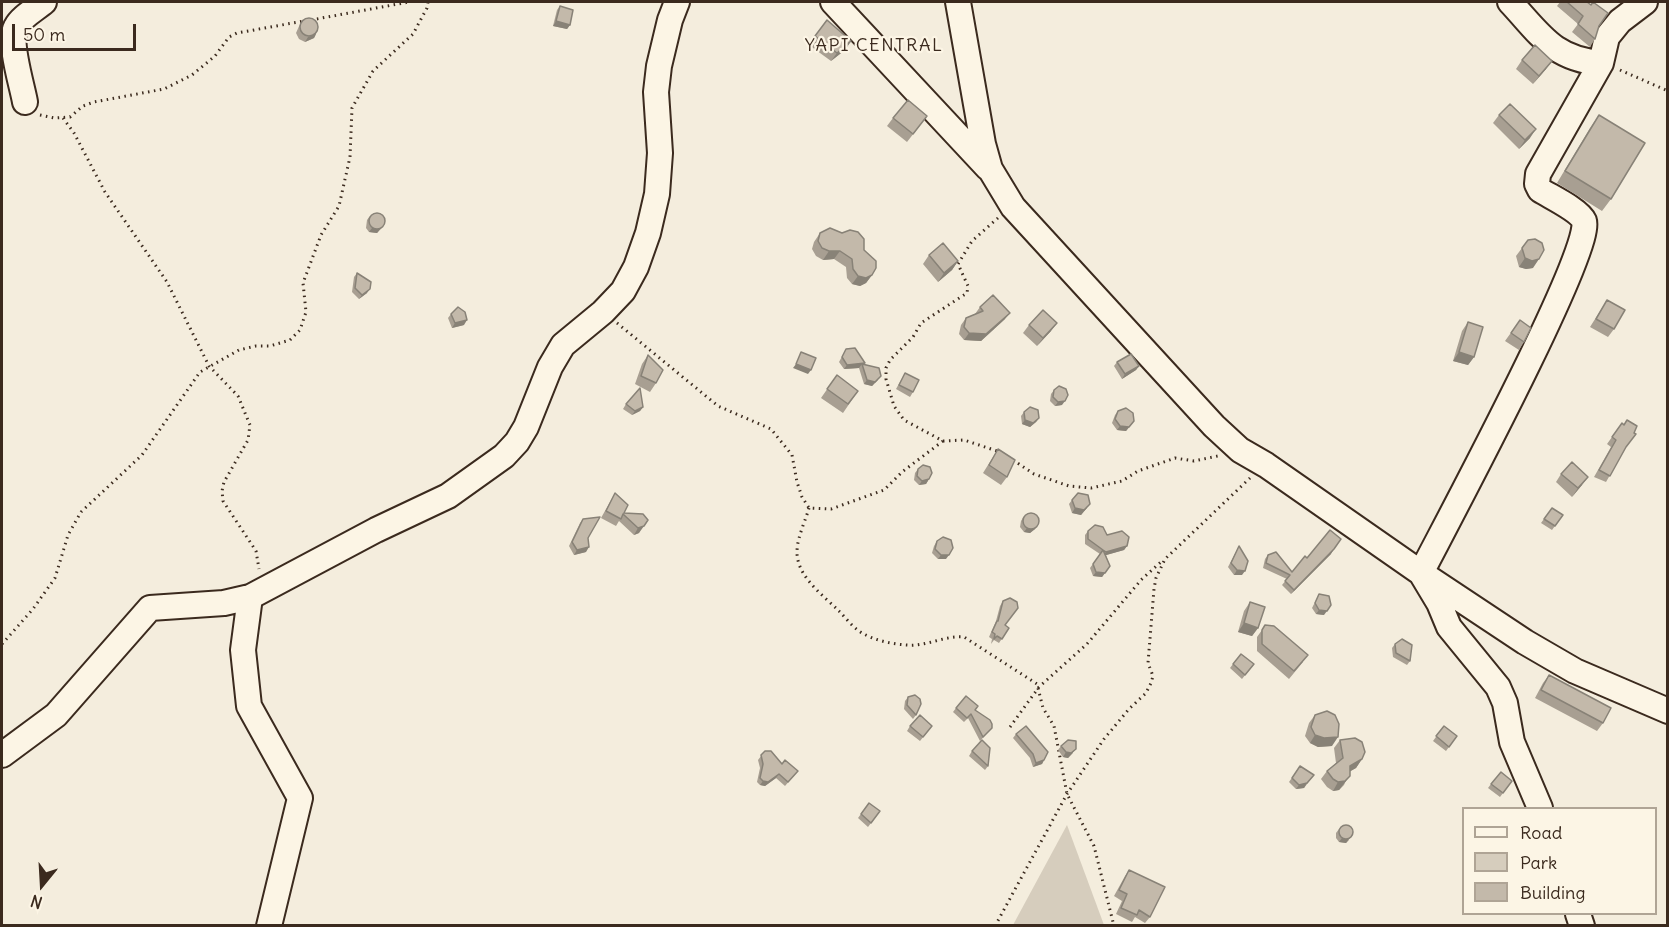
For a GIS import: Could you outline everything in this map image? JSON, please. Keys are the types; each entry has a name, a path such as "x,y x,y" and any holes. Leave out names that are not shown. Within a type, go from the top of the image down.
{"street":[{"path":"25,102 17,67 14,31 19,22 44,2"},
{"path":"2,755 56,715 150,608 224,603 250,597 376,530 448,496 504,456 517,442 526,427 550,367 563,345 603,312 623,291 636,267 648,233 657,194 659,164 656,92 659,66 676,2"},
{"path":"834,2 990,170 1013,207 1214,426 1240,450 1266,465 1525,642 1575,671 1668,711"},
{"path":"958,2 983,144 990,170"},
{"path":"1510,2 1554,48 1569,57 1601,63"},
{"path":"1421,573 1525,369 1567,281 1584,233 1583,220 1577,211 1540,190 1537,184 1538,174 1601,63 1605,45 1612,30 1645,2"},
{"path":"1421,573 1449,627 1498,687 1505,703 1512,742 1540,807"},
{"path":"250,597 243,650 249,706 300,798 270,926"}],"path":[{"path":"25,102 34,112 42,116 63,118 75,115 83,106 94,102 164,89 192,75 215,56 229,37 237,33 409,2"},
{"path":"2,644 33,609 55,578 69,535 81,512 141,455 200,372 239,351 290,340 300,330 306,312 303,283 321,235 339,206 350,157 352,108 373,71 413,34 421,22 428,2"},
{"path":"1601,63 1668,91"},
{"path":"63,118 74,133 105,192 167,282 209,366 238,396 250,425 248,440 224,482 222,491 223,501 256,551 261,577 250,597"},
{"path":"1005,455 964,440 943,441 904,420 894,406 886,379 886,368 894,355 913,337 921,323 966,293 968,286 958,267 960,260 980,232 1013,207"},
{"path":"603,312 718,406 771,429 792,455 797,482 809,508"},
{"path":"809,508 831,509 884,490 902,472 943,441"},
{"path":"1012,459 1034,474 1069,486 1091,488 1122,481 1148,467 1175,458 1194,461 1240,450"},
{"path":"1010,727 1039,687 1087,644 1141,580 1244,482 1266,465"},
{"path":"809,508 797,553 801,569 819,593 854,627 880,640 907,645 924,644 958,636 964,637 1034,681 1039,687 1039,698 1054,726 1067,795 1094,846 1114,926"},
{"path":"995,926 1067,795 1104,739 1146,693 1151,683 1153,676 1148,663 1154,589 1156,578 1165,559"}],"green space":[{"path":"1067,825 1104,925 1013,925"}],"building":[{"path":"1567,2 1587,2 1591,5 1593,2 1608,13 1599,26 1595,39 1578,24 1583,16"},
{"path":"560,6 573,10 570,25 556,21"},
{"path":"305,18 313,18 318,23 316,34 305,36 300,31 300,23"},
{"path":"827,20 851,41 837,53 815,36"},
{"path":"1535,45 1552,61 1539,76 1522,60"},
{"path":"908,100 927,116 913,134 893,118"},
{"path":"1510,104 1536,129 1525,140 1499,115"},
{"path":"1599,115 1645,143 1611,199 1565,171"},
{"path":"377,213 383,215 385,221 383,227 377,229 371,227 369,221 371,215"},
{"path":"830,228 842,233 850,230 858,232 864,239 864,250 876,261 876,268 872,275 866,278 858,276 853,269 852,259 840,251 829,251 822,248 818,241 820,233"},
{"path":"1535,239 1542,243 1544,250 1539,259 1532,261 1525,258 1522,248 1528,240"},
{"path":"943,243 958,261 944,273 929,255"},
{"path":"357,273 371,282 370,289 362,295 355,288"},
{"path":"993,295 1010,313 986,334 969,333 964,327 966,318 983,311 980,307"},
{"path":"1607,300 1625,310 1614,329 1596,319"},
{"path":"458,307 465,312 467,320 455,323 451,314"},
{"path":"1043,310 1057,323 1043,338 1029,325"},
{"path":"1520,320 1531,328 1524,342 1511,333"},
{"path":"1468,322 1483,327 1474,357 1459,352"},
{"path":"855,348 865,363 847,365 842,357 846,349"},
{"path":"801,352 816,358 811,370 796,364"},
{"path":"1131,354 1139,366 1125,374 1117,362"},
{"path":"648,355 663,370 656,383 641,376"},
{"path":"862,364 879,368 881,376 875,382 867,380"},
{"path":"905,373 919,380 913,392 899,385"},
{"path":"837,375 858,391 848,404 827,389"},
{"path":"1059,386 1066,389 1068,395 1065,401 1058,402 1053,397 1054,390"},
{"path":"640,388 643,407 635,411 626,404"},
{"path":"1030,407 1038,410 1039,418 1033,423 1025,420 1024,412"},
{"path":"1126,408 1133,413 1134,421 1129,427 1120,426 1115,419 1118,411"},
{"path":"1627,420 1637,426 1634,433 1636,434 1610,476 1599,470 1616,440 1612,437"},
{"path":"998,449 1015,460 1007,477 989,465"},
{"path":"1572,462 1588,477 1578,488 1561,474"},
{"path":"923,465 930,467 932,473 929,479 922,481 917,476 918,469"},
{"path":"615,493 628,505 624,513 643,514 648,520 644,526 638,528 623,514 621,519 606,511"},
{"path":"1078,493 1088,495 1090,504 1084,510 1075,508 1072,500"},
{"path":"1552,508 1563,515 1555,526 1544,519"},
{"path":"1031,513 1037,515 1039,521 1037,527 1031,529 1025,527 1023,521 1025,515"},
{"path":"600,517 588,538 589,547 577,550 572,542 583,519"},
{"path":"1095,525 1103,527 1107,535 1122,531 1129,537 1127,546 1106,552 1088,539 1088,531"},
{"path":"1330,530 1341,539 1294,590 1285,581 1290,575 1266,563 1268,555 1276,552 1292,572"},
{"path":"943,537 951,540 953,548 949,555 941,555 935,549 937,541"},
{"path":"1239,546 1248,561 1245,571 1237,570 1231,563"},
{"path":"1103,550 1110,566 1105,573 1096,572 1093,564"},
{"path":"1319,594 1329,596 1331,605 1327,611 1319,610 1315,603"},
{"path":"1010,598 1017,602 1018,608 1005,625 1009,628 1002,639 997,636 994,639 995,634 992,632 998,621 1003,601"},
{"path":"1250,602 1265,607 1258,628 1244,623"},
{"path":"1265,625 1274,626 1308,655 1294,671 1262,644 1262,630"},
{"path":"1402,639 1412,645 1410,661 1396,653 1395,644"},
{"path":"1241,654 1254,664 1245,675 1233,664"},
{"path":"1549,675 1611,708 1603,723 1541,690"},
{"path":"915,695 920,699 921,704 916,715 907,705 908,697"},
{"path":"966,696 978,706 975,710 990,720 992,724 992,728 983,737 971,714 967,718 956,708"},
{"path":"1327,711 1335,715 1339,724 1338,737 1324,738 1315,735 1311,727 1315,715"},
{"path":"920,715 932,726 923,737 910,726"},
{"path":"1026,726 1048,752 1044,760 1036,763 1033,754 1016,734"},
{"path":"1444,726 1457,736 1449,747 1436,736"},
{"path":"1355,738 1362,742 1365,752 1362,759 1350,766 1350,776 1345,781 1338,782 1327,771 1343,758 1340,740"},
{"path":"982,740 990,748 988,766 972,751"},
{"path":"1068,740 1076,741 1076,749 1071,753 1066,752 1061,746"},
{"path":"765,751 771,751 782,764 785,760 798,771 788,782 779,774 768,782 760,778 763,764 761,755"},
{"path":"1300,766 1314,775 1307,783 1299,785 1292,778"},
{"path":"1501,772 1512,781 1503,793 1491,784"},
{"path":"869,803 880,811 871,823 861,814"},
{"path":"1346,825 1351,827 1353,832 1351,837 1346,839 1341,837 1339,832 1341,827"},
{"path":"1129,870 1165,887 1150,917 1139,910 1137,915 1121,908 1127,894 1119,890"}],"district":[{"name":"YAPI CENTRAL","path":"874,46"}]}
